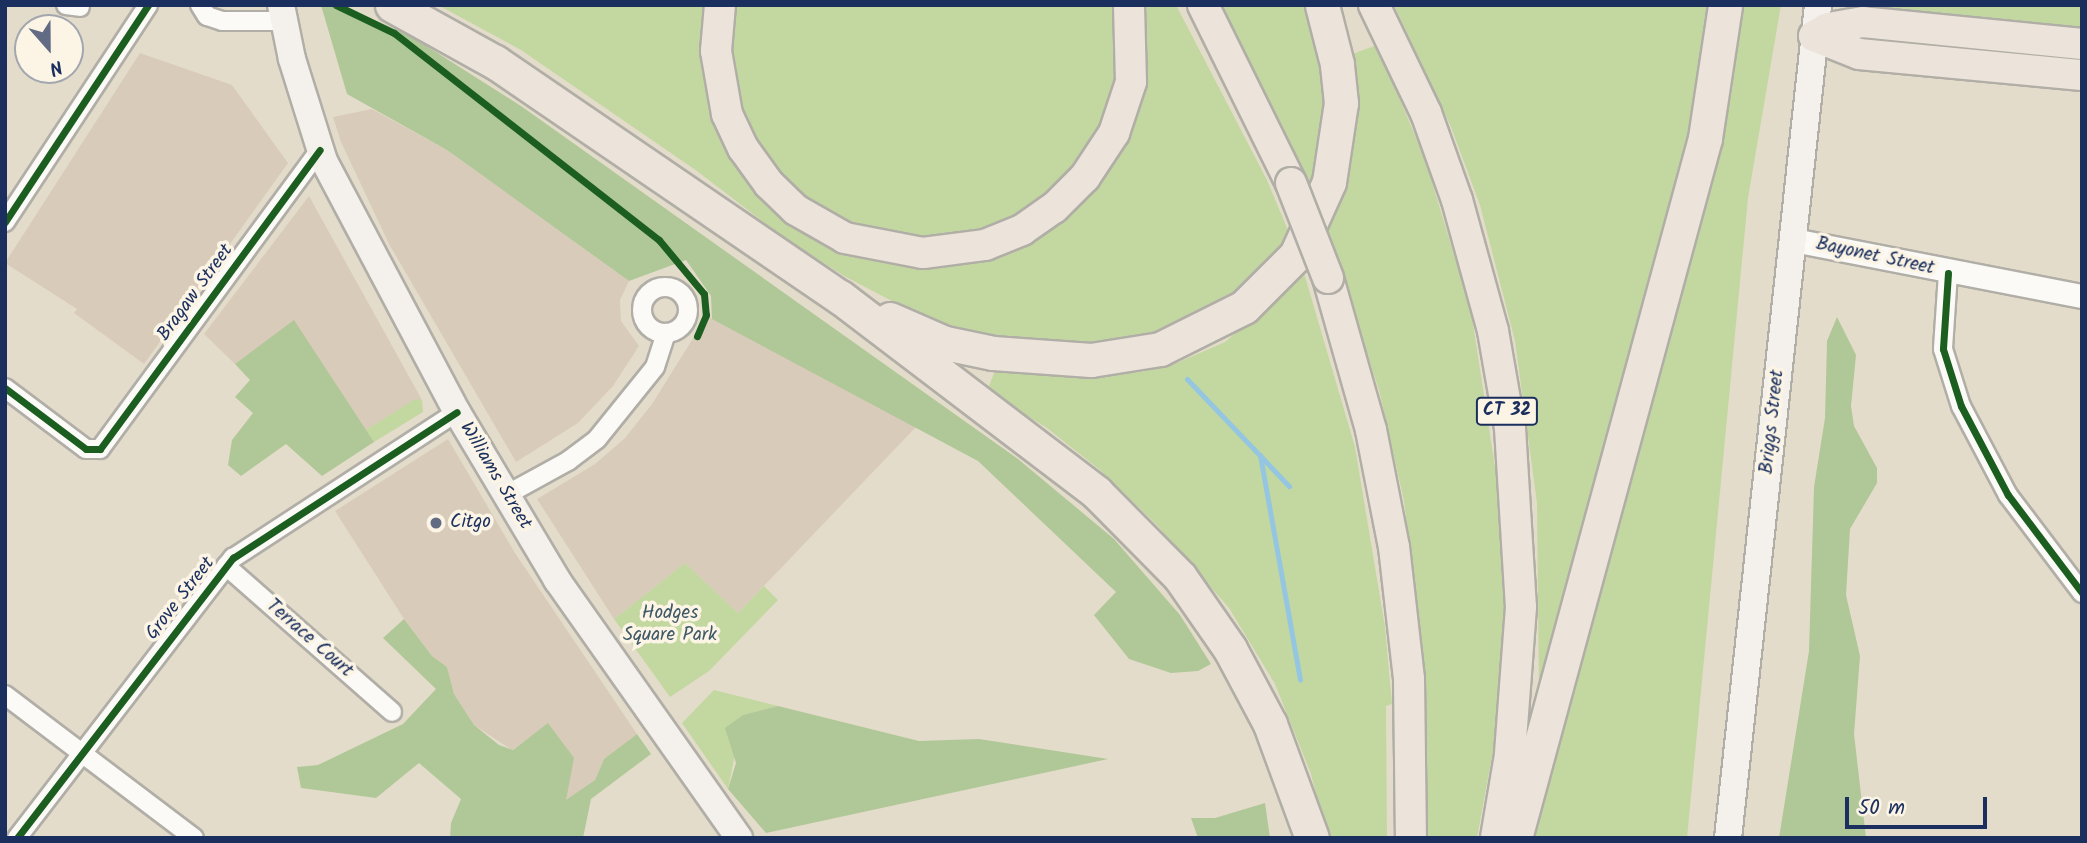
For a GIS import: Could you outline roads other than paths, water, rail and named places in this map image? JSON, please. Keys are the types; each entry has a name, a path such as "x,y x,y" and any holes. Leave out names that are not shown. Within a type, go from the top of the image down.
{"highway":[{"path":"392,5 495,62 840,297 1069,470 1132,525 1207,614 1270,724 1312,838"},
{"path":"840,297 945,343 993,353 1062,359 1136,355 1222,322 1287,268 1309,233 1329,182 1341,103 1337,64 1322,5"},
{"path":"1515,838 1705,138 1725,5"},
{"path":"1270,724 1294,838"}],"main road":[{"path":"720,5 716,51 727,114 743,148 769,184 796,210 845,238 923,253 985,245 1022,230 1054,208 1086,177 1114,133 1130,82 1129,5"},
{"path":"1203,5 1291,183 1328,278 1368,418 1394,547 1409,679 1411,838"},
{"name":"CT 32","path":"1374,5 1426,114 1457,200 1493,331 1510,428 1521,607 1510,755 1496,838"},
{"name":"Briggs Street","path":"1728,838 1818,5"},
{"name":"Williams Street","path":"282,13 320,150 355,225 457,412 557,580 739,838"},
{"path":"1814,36 1828,28 1863,22 2082,44"},
{"path":"1814,36 1859,54 2082,75"}],"street":[{"path":"5,222 148,5"},
{"path":"200,5 208,16 222,22 282,13"},
{"name":"Bragaw Street","path":"5,388 86,449 96,450 104,446 320,150"},
{"name":"Bayonet Street","path":"1793,240 1948,273 2082,296"},
{"path":"1948,273 1943,349 1961,406 2008,495 2082,593"},
{"path":"506,495 568,461 597,439 654,367 666,333"},
{"name":"Grove Street","path":"17,838 226,566 247,547 457,412"},
{"name":"Terrace Court","path":"226,566 391,712"},
{"path":"5,695 194,838"}],"waterway":[{"path":"1187,379 1289,486"},
{"path":"1260,455 1300,679"}],"place":[{"name":"Citgo","path":"436,523"}],"park label":[{"name":"Hodges Square Park","path":"670,625"}]}
